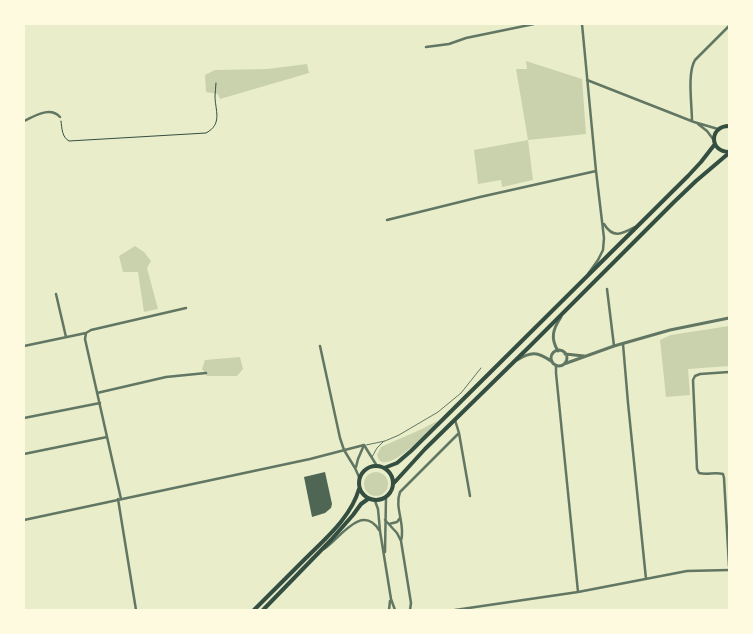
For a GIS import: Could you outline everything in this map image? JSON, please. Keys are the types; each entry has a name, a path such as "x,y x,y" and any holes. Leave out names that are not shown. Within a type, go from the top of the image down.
{"main road":[{"path":"384,468 396,463 411,451 639,225 695,169 715,142 718,129 729,126"},
{"path":"715,142 720,150 729,153"},
{"path":"393,484 391,475 384,468 377,466 366,468 359,477 358,483 359,489 368,498 381,500 386,497 393,484 420,454 685,191 729,153"},
{"path":"254,610 331,533 352,508 359,489"},
{"path":"263,610 337,534 368,498"}],"street":[{"path":"426,46 450,44 466,38 534,24"},
{"path":"580,282 598,260 603,250 604,238 582,24"},
{"path":"692,121 692,65 729,26"},
{"path":"588,80 692,121 707,131 715,142"},
{"path":"24,121 35,115 47,112 57,114 60,117"},
{"path":"696,123 718,129"},
{"path":"386,220 596,172"},
{"path":"603,223 606,228 618,235 639,225"},
{"path":"606,289 614,346"},
{"path":"56,294 66,338"},
{"path":"24,346 66,338 91,330 186,308"},
{"path":"565,310 556,324 552,334 553,340 558,351 565,354 584,356"},
{"path":"556,366 561,366 623,343 670,330 729,318"},
{"path":"86,333 85,339 120,499 136,610"},
{"path":"623,343 646,579"},
{"path":"320,346 340,438 344,450 359,477"},
{"path":"552,360 552,354 558,351"},
{"path":"512,363 525,355 536,353 552,360 556,366 578,592"},
{"path":"564,364 565,354"},
{"path":"729,372 700,374 693,380 697,469 702,474 723,474 729,566"},
{"path":"97,393 166,377 206,373"},
{"path":"24,418 100,403"},
{"path":"455,420 459,432 470,496"},
{"path":"401,541 402,530 398,498 400,492 459,432"},
{"path":"24,454 107,437"},
{"path":"24,520 310,459 364,445"},
{"path":"364,445 377,466"},
{"path":"355,468 364,445"},
{"path":"385,558 386,497"},
{"path":"375,500 378,509 391,599 395,610"},
{"path":"389,524 399,521 400,516"},
{"path":"319,553 356,521 368,520 376,525 380,531"},
{"path":"385,520 397,533 401,541 411,603 410,610"},
{"path":"455,610 578,592 687,571 729,570"},
{"path":"389,610 391,599"}],"lane":[{"path":"364,445 385,441 399,435 438,412 461,393 481,368"},
{"path":"372,457 377,448 385,441"}],"path":[{"path":"60,117 63,133 69,141 206,133 216,123 216,83"}],"green space":[{"path":"526,61 582,79 586,134 528,140 516,69 527,69"},
{"path":"307,64 309,73 220,99 218,94 206,92 205,75 215,70 267,69"},
{"path":"528,140 533,180 502,187 501,180 478,184 474,150"},
{"path":"135,246 144,252 151,261 147,268 158,309 144,312 138,272 123,272 119,256"},
{"path":"729,326 729,366 688,369 690,395 666,397 660,340 671,335"},
{"path":"240,357 243,369 237,376 207,376 202,369 205,360"},
{"path":"439,420 399,457 385,462 379,460 377,455 381,447"},
{"path":"376,472 384,476 388,484 384,492 376,496 368,492 364,484 368,476"}],"building":[{"path":"325,472 332,504 331,508 325,513 312,517 304,477"}]}
